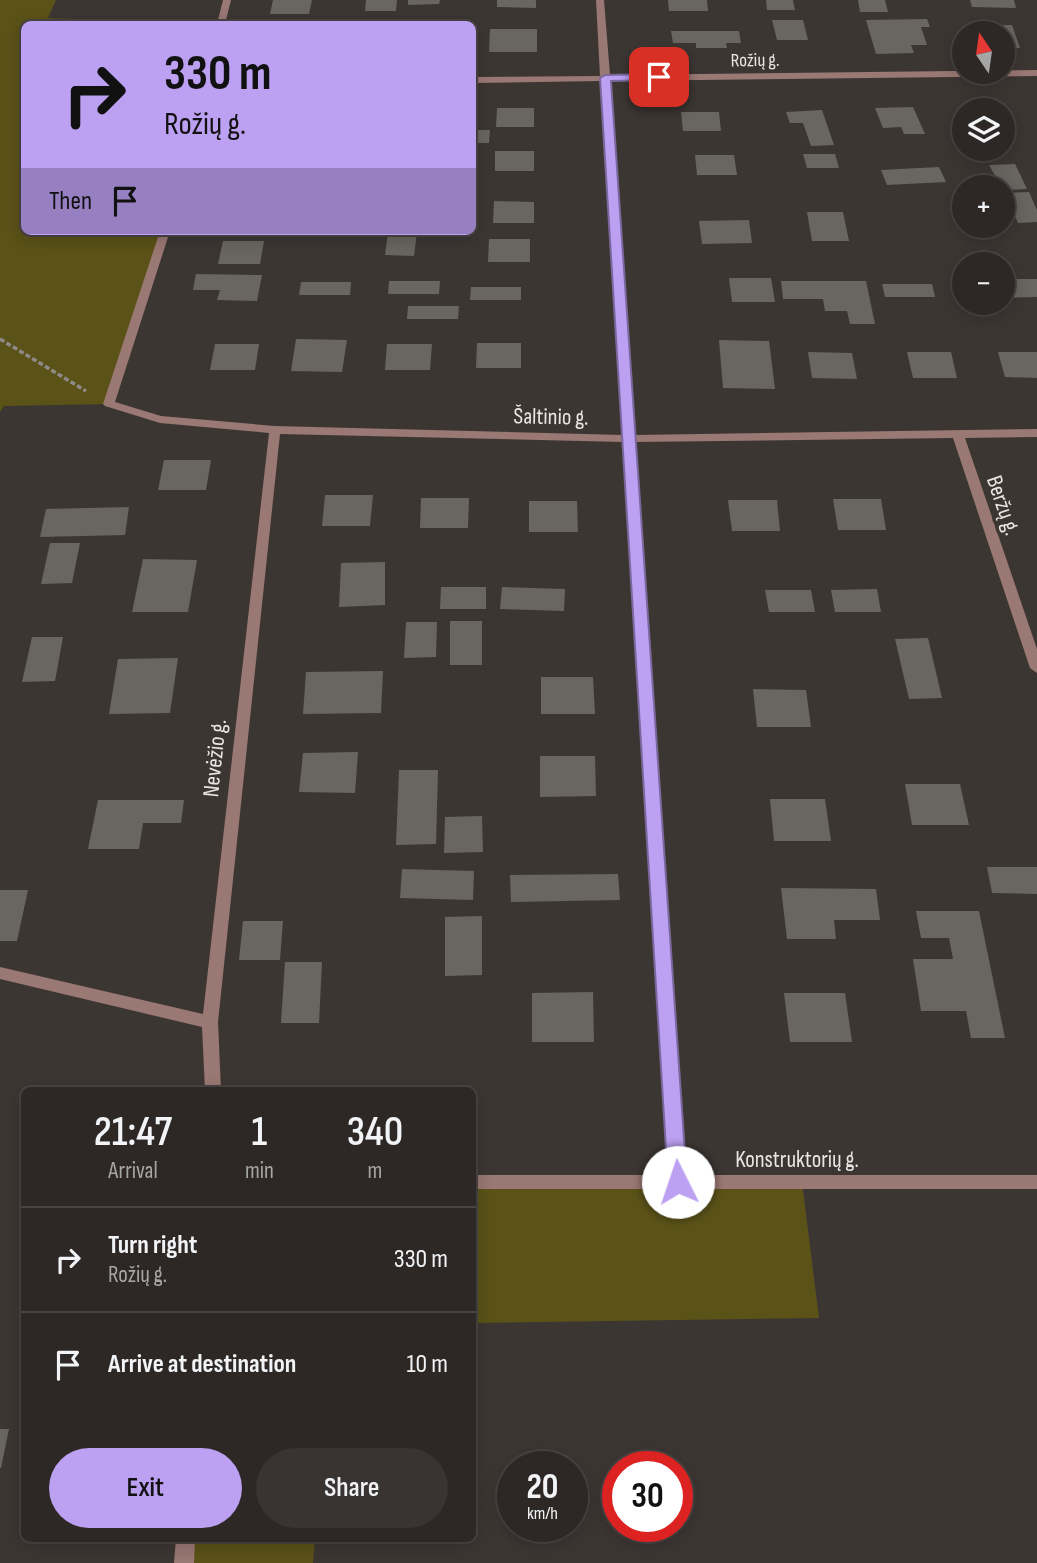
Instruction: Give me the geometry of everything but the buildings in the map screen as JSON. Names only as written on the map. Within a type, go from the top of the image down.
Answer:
[{"type":"street","points":[[222,21],[227,0]]},
{"type":"street","points":[[600,0],[678,1182]]},
{"type":"street","name":"Rožių g.","points":[[476,80],[1037,73]]},
{"type":"street","points":[[109,404],[164,235]]},
{"type":"street","name":"Šaltinio g.","points":[[109,404],[160,419],[275,430],[627,439],[1037,433]]},
{"type":"street","name":"Nevėžio g.","points":[[213,1087],[210,1022],[275,430]]},
{"type":"street","name":"Beržų g.","points":[[958,435],[1037,668]]},
{"type":"street","points":[[0,973],[210,1022]]},
{"type":"street","name":"Konstruktorių g.","points":[[476,1182],[1037,1182]]},
{"type":"street","points":[[184,1563],[186,1542]]},
{"type":"path","points":[[0,339],[109,404]]},
{"type":"shaded area","points":[[0,0],[56,0],[48,18],[122,21],[21,21],[21,235],[164,235],[109,404],[4,406],[0,412]]},
{"type":"shaded area","points":[[476,1182],[802,1182],[819,1318],[476,1323]]},
{"type":"shaded area","points":[[186,1542],[315,1542],[313,1563],[184,1563]]},
{"type":"route","points":[[659,77],[605,78],[678,1182]]}]
